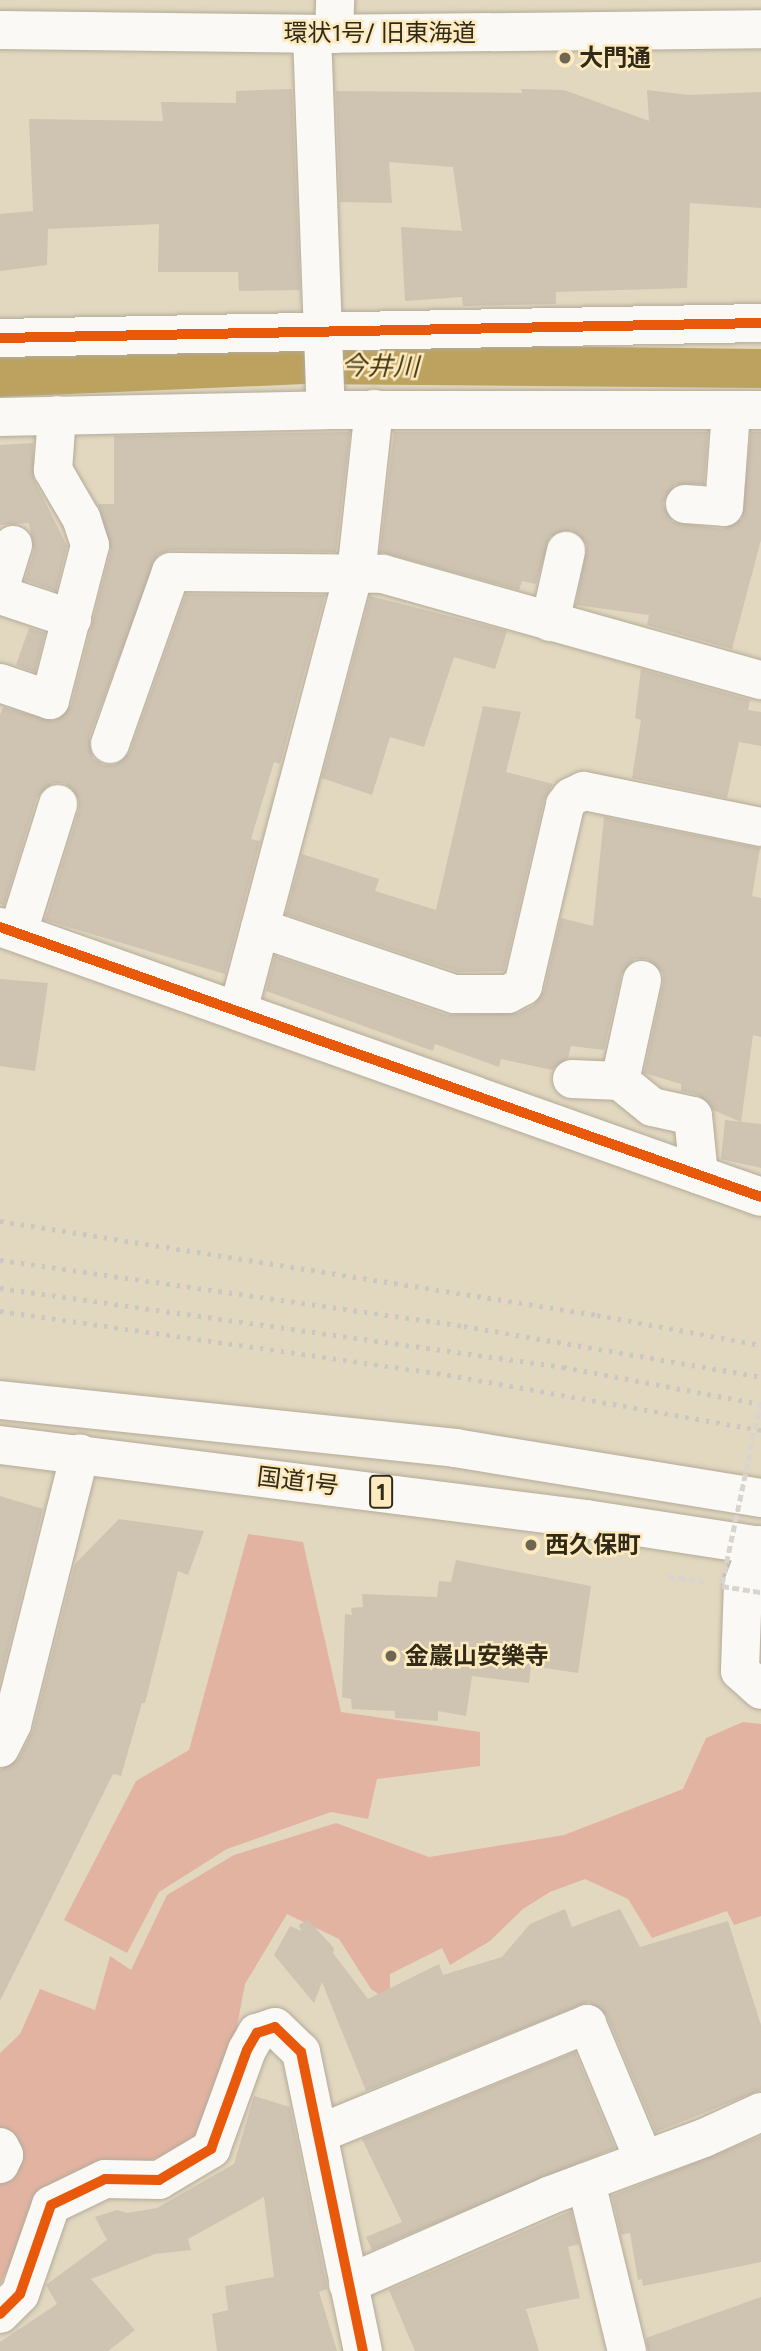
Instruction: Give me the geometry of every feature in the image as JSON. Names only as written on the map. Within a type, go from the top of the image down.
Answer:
[{"type":"main road","name":"環状1号/ 旧東海道","points":[[0,30],[327,23],[761,29]]},
{"type":"main road","points":[[326,410],[323,329],[327,23]]},
{"type":"main road","points":[[0,338],[323,329],[761,323]]},
{"type":"main road","points":[[0,417],[326,410],[746,411],[724,507],[685,504]]},
{"type":"main road","points":[[238,1011],[353,574],[366,503],[374,410]]},
{"type":"main road","points":[[0,683],[50,700],[90,545],[53,470],[57,415]]},
{"type":"main road","points":[[0,587],[13,545]]},
{"type":"main road","points":[[550,622],[566,551]]},
{"type":"main road","points":[[110,744],[171,572],[383,574],[761,680]]},
{"type":"main road","points":[[0,595],[72,619]]},
{"type":"main road","points":[[260,928],[454,994],[509,994],[523,986],[565,805],[584,791],[761,827]]},
{"type":"main road","points":[[58,804],[9,929],[761,1197]]},
{"type":"main road","points":[[620,1081],[642,980]]},
{"type":"main road","points":[[572,1079],[620,1081],[652,1107],[693,1115],[699,1175]]},
{"type":"main road","name":"国道1号","points":[[0,1400],[455,1448],[761,1498]]},
{"type":"main road","name":"国道1号","points":[[0,1445],[80,1453],[760,1546]]},
{"type":"main road","points":[[0,1748],[12,1724],[80,1453]]},
{"type":"main road","points":[[760,1546],[743,1584],[740,1671],[761,1690]]},
{"type":"main road","points":[[318,2134],[587,2024],[644,2160]]},
{"type":"main road","points":[[0,2314],[20,2294],[51,2204],[104,2179],[159,2180],[211,2148],[257,2033],[275,2027],[301,2052],[363,2351]]},
{"type":"main road","points":[[348,2284],[586,2182],[761,2112]]},
{"type":"main road","points":[[0,2147],[4,2155],[0,2164]]},
{"type":"main road","points":[[586,2182],[627,2351]]},
{"type":"path","points":[[722,1586],[761,1402]]},
{"type":"path","points":[[663,1574],[761,1592]]},
{"type":"shaded area","points":[[248,1534],[303,1542],[341,1712],[480,1732],[480,1766],[377,1779],[368,1819],[331,1812],[227,1849],[159,1892],[127,1953],[64,1920],[136,1781],[189,1750]]},
{"type":"shaded area","points":[[743,1722],[761,1724],[761,1916],[734,1925],[727,1911],[652,1938],[628,1899],[585,1879],[550,1892],[523,1909],[490,1941],[450,1965],[442,1948],[390,1974],[390,2002],[371,1989],[339,1939],[287,1914],[245,1984],[234,2042],[206,2131],[190,2146],[145,2162],[28,2229],[0,2284],[0,2053],[20,2034],[40,1989],[95,2010],[110,1956],[131,1970],[167,1895],[234,1855],[336,1823],[429,1857],[564,1835],[683,1789],[706,1738]]},
{"type":"water","name":"今井川","points":[[281,343],[761,349],[761,388],[304,384],[0,397],[0,356]]},
{"type":"building","points":[[292,89],[300,290],[239,291],[238,272],[158,272],[159,224],[48,229],[47,265],[0,271],[0,214],[33,211],[29,119],[163,121],[161,102],[236,103],[236,91]]},
{"type":"building","points":[[521,89],[564,90],[649,121],[647,90],[689,95],[761,92],[761,208],[690,203],[687,288],[556,292],[556,304],[463,306],[462,297],[405,301],[401,227],[462,231],[453,167],[389,162],[392,203],[340,202],[336,91],[522,93]]},
{"type":"building","points":[[350,432],[336,552],[171,550],[158,555],[89,737],[93,758],[103,765],[115,765],[130,752],[186,594],[325,595],[280,764],[274,762],[251,839],[260,841],[225,974],[45,920],[79,810],[79,799],[65,783],[53,783],[37,797],[4,905],[0,904],[0,715],[3,707],[54,721],[71,706],[111,550],[98,504],[114,504],[114,436]]},
{"type":"building","points":[[394,432],[708,432],[704,484],[675,485],[663,503],[673,522],[722,529],[742,519],[751,432],[761,432],[761,540],[732,649],[647,625],[649,615],[576,605],[587,545],[571,530],[550,537],[536,584],[522,581],[519,590],[380,552]]},
{"type":"building","points":[[33,443],[34,480],[67,546],[56,591],[25,580],[34,551],[29,523],[0,525],[0,445]]},
{"type":"building","points":[[370,596],[507,631],[495,669],[454,657],[424,747],[390,737],[372,795],[322,778]]},
{"type":"building","points":[[29,628],[45,633],[35,672],[16,665]]},
{"type":"building","points":[[641,669],[750,700],[748,710],[761,712],[761,746],[739,742],[727,798],[632,778],[641,720],[635,718]]},
{"type":"building","points":[[483,706],[521,712],[506,772],[553,784],[544,800],[504,971],[458,972],[286,914],[302,854],[379,879],[375,891],[436,910]]},
{"type":"building","points":[[604,817],[760,848],[752,896],[761,898],[761,1037],[753,1035],[741,1122],[713,1110],[698,1095],[681,1091],[681,1084],[644,1073],[663,984],[663,973],[647,959],[635,959],[621,975],[604,1050],[571,1046],[568,1058],[552,1070],[501,1059],[499,1067],[435,1044],[433,1051],[266,991],[275,956],[447,1015],[518,1013],[534,1005],[544,991],[561,918],[593,926]]},
{"type":"building","points":[[0,979],[48,983],[35,1071],[0,1066]]},
{"type":"building","points":[[725,1120],[761,1124],[761,1168],[721,1159]]},
{"type":"building","points":[[0,1496],[43,1509],[0,1682]]},
{"type":"building","points":[[119,1519],[204,1531],[188,1575],[178,1571],[145,1703],[142,1703],[121,1776],[113,1774],[0,2001],[0,1770],[19,1758],[33,1730],[75,1564]]},
{"type":"building","points":[[456,1560],[591,1586],[578,1673],[531,1666],[529,1683],[472,1676],[466,1716],[438,1711],[438,1721],[395,1718],[395,1711],[352,1709],[351,1699],[342,1697],[345,1614],[352,1615],[351,1608],[363,1607],[362,1594],[437,1597],[439,1581],[451,1582]]},
{"type":"building","points":[[565,1909],[572,1927],[620,1909],[640,1947],[728,1921],[761,2025],[761,2090],[656,2132],[607,2016],[589,2002],[366,2091],[322,1982],[314,2003],[274,1955],[290,1926],[301,1931],[299,1925],[308,1920],[334,1948],[333,1953],[368,1999],[439,1964],[443,1975],[502,1957],[530,1924]]},
{"type":"building","points":[[575,2052],[615,2148],[372,2250],[366,2237],[402,2222],[362,2139]]},
{"type":"building","points":[[254,2096],[290,2107],[326,2282],[327,2289],[319,2292],[337,2351],[217,2351],[212,2314],[228,2310],[225,2286],[274,2277],[264,2197],[188,2239],[191,2250],[155,2254],[91,2279],[135,2330],[108,2351],[0,2351],[0,2342],[57,2304],[46,2285],[107,2240],[95,2217],[117,2210],[127,2213],[157,2208],[234,2164]]},
{"type":"building","points":[[761,2136],[761,2262],[643,2286],[642,2279],[638,2280],[630,2233],[621,2235],[612,2196]]},
{"type":"building","points":[[571,2211],[579,2244],[568,2247],[580,2298],[526,2309],[539,2351],[415,2351],[389,2290]]},
{"type":"building","points":[[761,2297],[761,2351],[648,2351],[646,2338]]},
{"type":"railway","points":[[0,1221],[597,1315],[761,1345]]},
{"type":"railway","points":[[0,1260],[464,1326],[761,1377]]},
{"type":"railway","points":[[0,1288],[563,1367],[761,1404]]},
{"type":"railway","points":[[0,1311],[437,1373],[761,1430]]},
{"type":"cycle path","points":[[0,338],[761,323]]},
{"type":"cycle path","points":[[0,927],[761,1197]]},
{"type":"cycle path","points":[[0,2314],[20,2294],[51,2205],[105,2179],[159,2180],[211,2149],[247,2050],[257,2033],[275,2027],[301,2052],[363,2351]]},
{"type":"place","name":"大門通","points":[[565,58]]},
{"type":"place","name":"西久保町","points":[[531,1545]]},
{"type":"place","name":"金巖山安樂寺","points":[[391,1656]]}]
